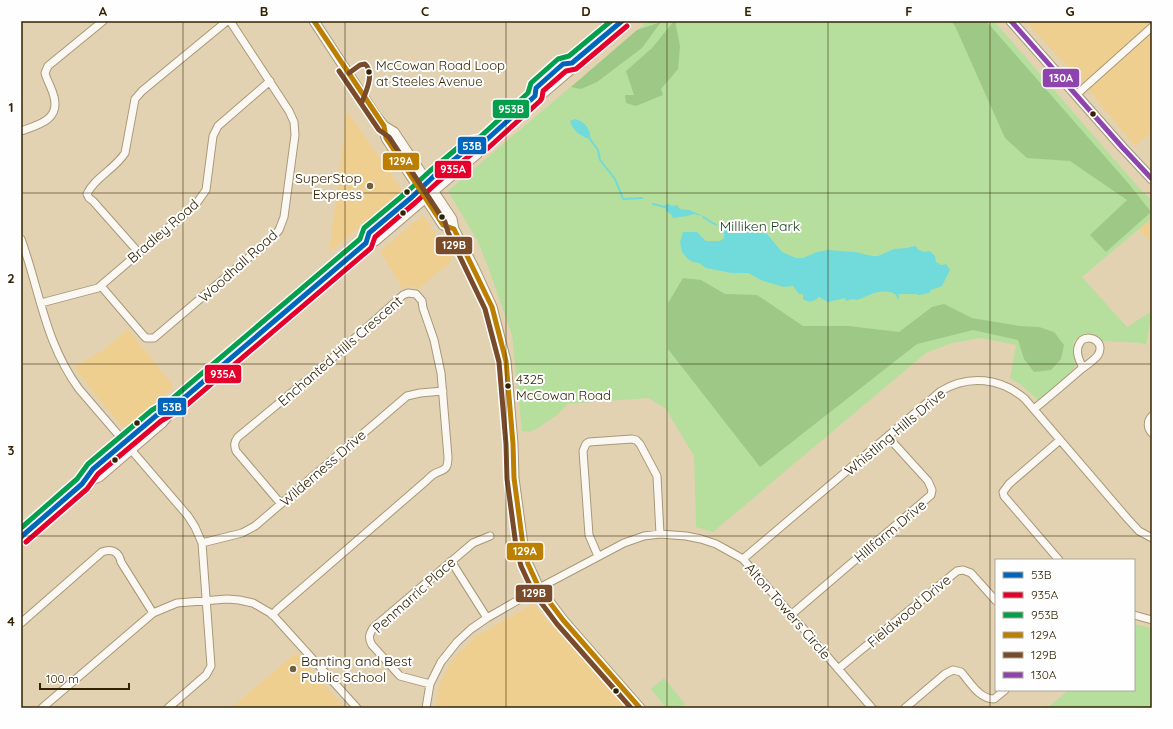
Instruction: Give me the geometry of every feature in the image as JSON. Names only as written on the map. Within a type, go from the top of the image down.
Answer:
[{"type":"main road","points":[[314,21],[384,126],[386,138],[422,194],[443,225],[454,229]]},
{"type":"main road","points":[[422,194],[433,191],[477,154],[483,143],[535,96],[541,95],[569,70],[572,63],[622,21]]},
{"type":"main road","points":[[1011,21],[1152,179]]},
{"type":"main road","points":[[384,126],[394,132],[452,219],[454,229],[492,307],[506,361],[513,444],[514,478],[523,545],[528,564],[539,588],[563,620],[640,708]]},
{"type":"main road","points":[[82,484],[99,477],[131,450],[163,422],[178,404],[366,243],[375,241],[422,194],[427,183],[471,146],[483,143]]},
{"type":"main road","points":[[21,537],[82,484],[93,469],[124,442],[157,415],[178,404]]},
{"type":"street","points":[[21,131],[46,121],[54,110],[56,104],[45,73],[48,66],[103,21]]},
{"type":"street","points":[[139,253],[87,194],[92,185],[121,160],[125,154],[135,99],[142,91],[226,21]]},
{"type":"street","name":"Woodhall Road","points":[[101,286],[146,338],[154,338],[276,234],[284,217],[295,131],[291,114],[230,21]]},
{"type":"street","points":[[1076,95],[1152,27]]},
{"type":"street","name":"Bradley Road","points":[[41,303],[95,289],[101,286],[196,204],[206,190],[208,183],[213,136],[218,126],[270,81]]},
{"type":"street","points":[[21,239],[30,262],[50,336],[67,371],[79,389],[188,516],[202,543],[212,666],[206,675],[168,708]]},
{"type":"street","name":"Enchanted Hills Crescent","points":[[272,615],[426,481],[443,470],[448,462],[438,356],[422,301],[416,294],[408,293],[403,295],[319,370],[235,441],[234,446],[236,451],[281,504]]},
{"type":"street","points":[[1034,410],[1083,368]]},
{"type":"street","name":"Whistling Hills Drive","points":[[743,559],[941,391],[965,381],[986,380],[1003,384],[1018,393],[1130,522],[1139,531],[1152,538]]},
{"type":"street","name":"Wilderness Drive","points":[[202,543],[249,530],[255,526],[407,396],[442,391]]},
{"type":"street","points":[[1152,416],[1148,421],[1148,425],[1152,433]]},
{"type":"street","name":"Hillfarm Drive","points":[[792,614],[931,495],[932,490],[928,481],[888,437]]},
{"type":"street","points":[[598,556],[588,531],[583,451],[584,447],[589,442],[632,439],[639,442],[657,476],[660,534]]},
{"type":"street","points":[[1058,559],[1004,496],[1003,492],[1009,484],[1060,440]]},
{"type":"street","name":"Alton Towers Circle","points":[[426,708],[430,684],[441,662],[471,629],[539,588],[598,556],[637,538],[660,534],[676,534],[702,539],[723,547],[743,559],[872,708]]},
{"type":"street","name":"Penmarric Place","points":[[430,684],[400,676],[372,645],[369,636],[373,628],[451,561],[473,543],[490,536]]},
{"type":"street","points":[[21,623],[102,552],[107,550],[114,551],[118,554],[121,562],[153,613]]},
{"type":"street","points":[[451,561],[487,618]]},
{"type":"street","name":"Fieldwood Drive","points":[[838,669],[957,571],[964,570],[972,573],[995,600]]},
{"type":"street","points":[[42,708],[153,613],[177,603],[227,599],[245,601],[258,606],[272,615],[357,708]]},
{"type":"street","points":[[1135,615],[1152,620]]},
{"type":"street","points":[[906,708],[945,674],[953,670],[962,672],[978,692],[986,698],[994,699],[1004,691]]},
{"type":"shaded area","points":[[1025,21],[1152,21],[1152,132],[1135,146],[1082,82]]},
{"type":"shaded area","points":[[347,111],[402,190],[329,253]]},
{"type":"shaded area","points":[[423,215],[453,260],[418,289],[411,286],[403,289],[380,251]]},
{"type":"shaded area","points":[[1152,218],[1152,244],[1139,229]]},
{"type":"shaded area","points":[[128,329],[174,387],[124,429],[74,367],[103,350]]},
{"type":"shaded area","points":[[533,604],[627,708],[436,708],[439,685],[453,659],[475,637]]},
{"type":"shaded area","name":"Banting and Best Public School","points":[[296,653],[345,708],[231,708]]},
{"type":"green space","name":"Milliken Park","points":[[648,21],[994,21],[1140,189],[1152,200],[1152,218],[1082,277],[1127,327],[1152,311],[1146,345],[1141,343],[1103,341],[1094,334],[1080,336],[1073,342],[1075,367],[1067,376],[1038,400],[1021,385],[1010,378],[1016,345],[981,338],[952,343],[926,353],[713,532],[696,527],[694,456],[665,408],[648,398],[568,404],[557,415],[538,428],[530,432],[522,431],[512,335],[477,240],[448,191]]},
{"type":"green space","points":[[674,21],[680,46],[678,69],[661,89],[663,95],[636,106],[626,103],[625,95],[634,95],[626,71],[652,48]]},
{"type":"green space","points":[[951,21],[986,21],[1129,184],[1151,212],[1106,252],[1090,235],[1127,200],[1070,161],[1027,158],[1005,138],[955,26]]},
{"type":"green space","points":[[661,22],[642,48],[597,82],[581,89],[571,87],[637,30]]},
{"type":"green space","points":[[683,278],[701,280],[725,294],[757,295],[803,326],[849,326],[899,332],[932,307],[944,304],[972,318],[1019,326],[1039,327],[1054,332],[1064,345],[1061,359],[1051,370],[1034,372],[1024,359],[1018,340],[973,330],[917,344],[760,467],[668,349],[668,303]]},
{"type":"green space","points":[[1135,624],[1152,628],[1152,708],[1047,708],[1068,691],[1135,691]]},
{"type":"green space","points":[[664,678],[685,704],[680,708],[666,708],[651,689]]},
{"type":"water","points":[[575,119],[587,126],[590,132],[590,139],[583,137],[575,130],[570,121]]},
{"type":"water","points":[[669,204],[671,206],[677,205],[680,209],[689,210],[703,216],[693,214],[673,218],[671,214],[666,211],[665,205]]},
{"type":"water","points":[[730,229],[767,234],[782,252],[796,258],[803,258],[817,252],[828,250],[855,252],[878,256],[894,249],[915,246],[924,252],[930,251],[935,256],[936,262],[941,265],[946,264],[950,270],[942,286],[931,290],[929,293],[920,295],[900,294],[898,295],[898,300],[896,295],[891,292],[880,292],[873,293],[857,300],[852,299],[846,301],[845,298],[828,302],[819,297],[813,301],[807,301],[803,299],[803,294],[799,294],[793,286],[784,287],[763,281],[748,273],[731,273],[706,268],[699,263],[688,259],[682,252],[680,242],[683,232],[697,232],[706,241],[720,241],[724,238],[724,230]]},
{"type":"waterway","points":[[590,139],[598,150],[600,160],[615,179],[623,199],[642,198]]},
{"type":"waterway","points":[[653,204],[665,207]]},
{"type":"waterway","points":[[703,217],[716,225]]},
{"type":"waterway","points":[[726,225],[727,230]]},
{"type":"transit line","name":"129A","points":[[314,21],[384,126],[386,138],[443,225],[454,229],[492,307],[506,361],[513,444],[514,478],[523,545],[528,564],[539,588],[563,620],[640,708]]},
{"type":"transit line","name":"953B","points":[[21,528],[77,479],[88,464],[152,410],[173,398],[360,239],[364,228],[430,171],[467,140],[480,137],[528,93],[531,83],[558,59],[569,56],[611,21]]},
{"type":"transit line","name":"53B","points":[[21,537],[82,484],[93,469],[157,415],[177,404],[366,243],[369,233],[412,197],[434,176],[471,146],[483,143],[535,96],[536,88],[563,64],[572,63],[622,21]]},
{"type":"transit line","name":"130A","points":[[1011,21],[1152,179]]},
{"type":"transit line","name":"935A","points":[[26,542],[87,489],[98,474],[161,421],[182,409],[371,248],[375,237],[439,181],[474,152],[487,149],[540,101],[543,91],[566,71],[576,69],[627,26]]},
{"type":"transit line","name":"129B","points":[[349,73],[360,65],[365,64],[368,68],[370,77],[369,83],[362,102]]},
{"type":"transit line","name":"129B","points":[[339,71],[379,130],[389,137],[445,222],[448,232],[485,309],[499,362],[506,444],[507,479],[516,546],[521,566],[533,592],[557,624],[631,708]]},
{"type":"place","name":"McCowan Road Loop at Steeles Avenue","points":[[369,72]]},
{"type":"place","name":"SuperStop Express","points":[[370,186]]},
{"type":"place","name":"4325 McCowan Road","points":[[508,386]]},
{"type":"place","name":"Banting and Best Public School","points":[[293,669]]}]
